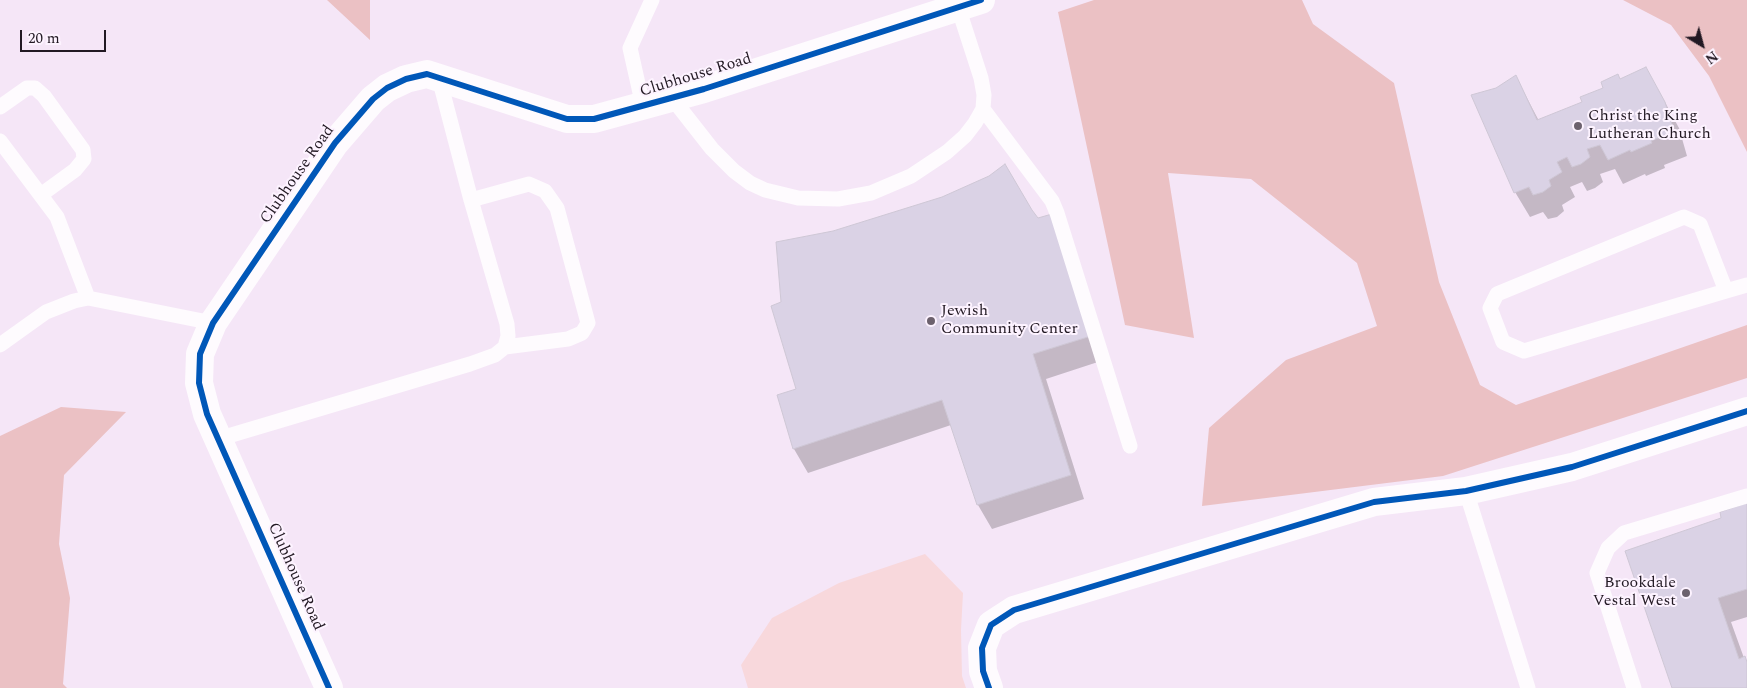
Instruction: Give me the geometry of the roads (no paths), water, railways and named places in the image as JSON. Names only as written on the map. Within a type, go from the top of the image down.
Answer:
[{"type":"street","name":"Clubhouse Road","points":[[329,688],[207,414],[199,383],[200,354],[213,323],[336,143],[373,99],[387,88],[406,79],[427,74],[567,119],[594,119],[672,98],[969,4]]},
{"type":"street","points":[[989,688],[983,671],[982,648],[991,625],[1014,610],[1374,502],[1466,491],[1572,468],[1747,411]]},
{"type":"lane","points":[[643,106],[630,48],[652,0]]},
{"type":"lane","points":[[672,98],[712,149],[734,171],[750,183],[765,190],[798,198],[838,199],[872,193],[911,176],[947,152],[965,136],[983,109],[984,95],[969,4]]},
{"type":"lane","points":[[439,78],[471,200],[507,324],[508,336],[505,347]]},
{"type":"lane","points":[[0,107],[26,88],[35,88],[44,96],[83,150],[84,159],[75,170],[42,194]]},
{"type":"lane","points":[[983,109],[1052,200],[1130,446]]},
{"type":"lane","points":[[0,141],[42,194],[57,217],[88,298]]},
{"type":"lane","points":[[218,439],[470,364],[495,355],[505,347],[568,339],[582,333],[588,323],[557,208],[545,191],[529,184],[471,200]]},
{"type":"lane","points":[[1726,291],[1700,224],[1684,217],[1497,294],[1490,308],[1503,342],[1524,351],[1747,285]]},
{"type":"lane","points":[[0,345],[46,312],[74,300],[88,298],[213,323]]},
{"type":"lane","points":[[1466,491],[1528,688]]},
{"type":"lane","points":[[1634,688],[1597,573],[1608,548],[1624,533],[1747,496]]},
{"type":"place","name":"Christ the King Lutheran Church","points":[[1578,126]]},
{"type":"place","name":"Jewish Community Center","points":[[931,321]]},
{"type":"place","name":"Brookdale Vestal West","points":[[1686,593]]}]
